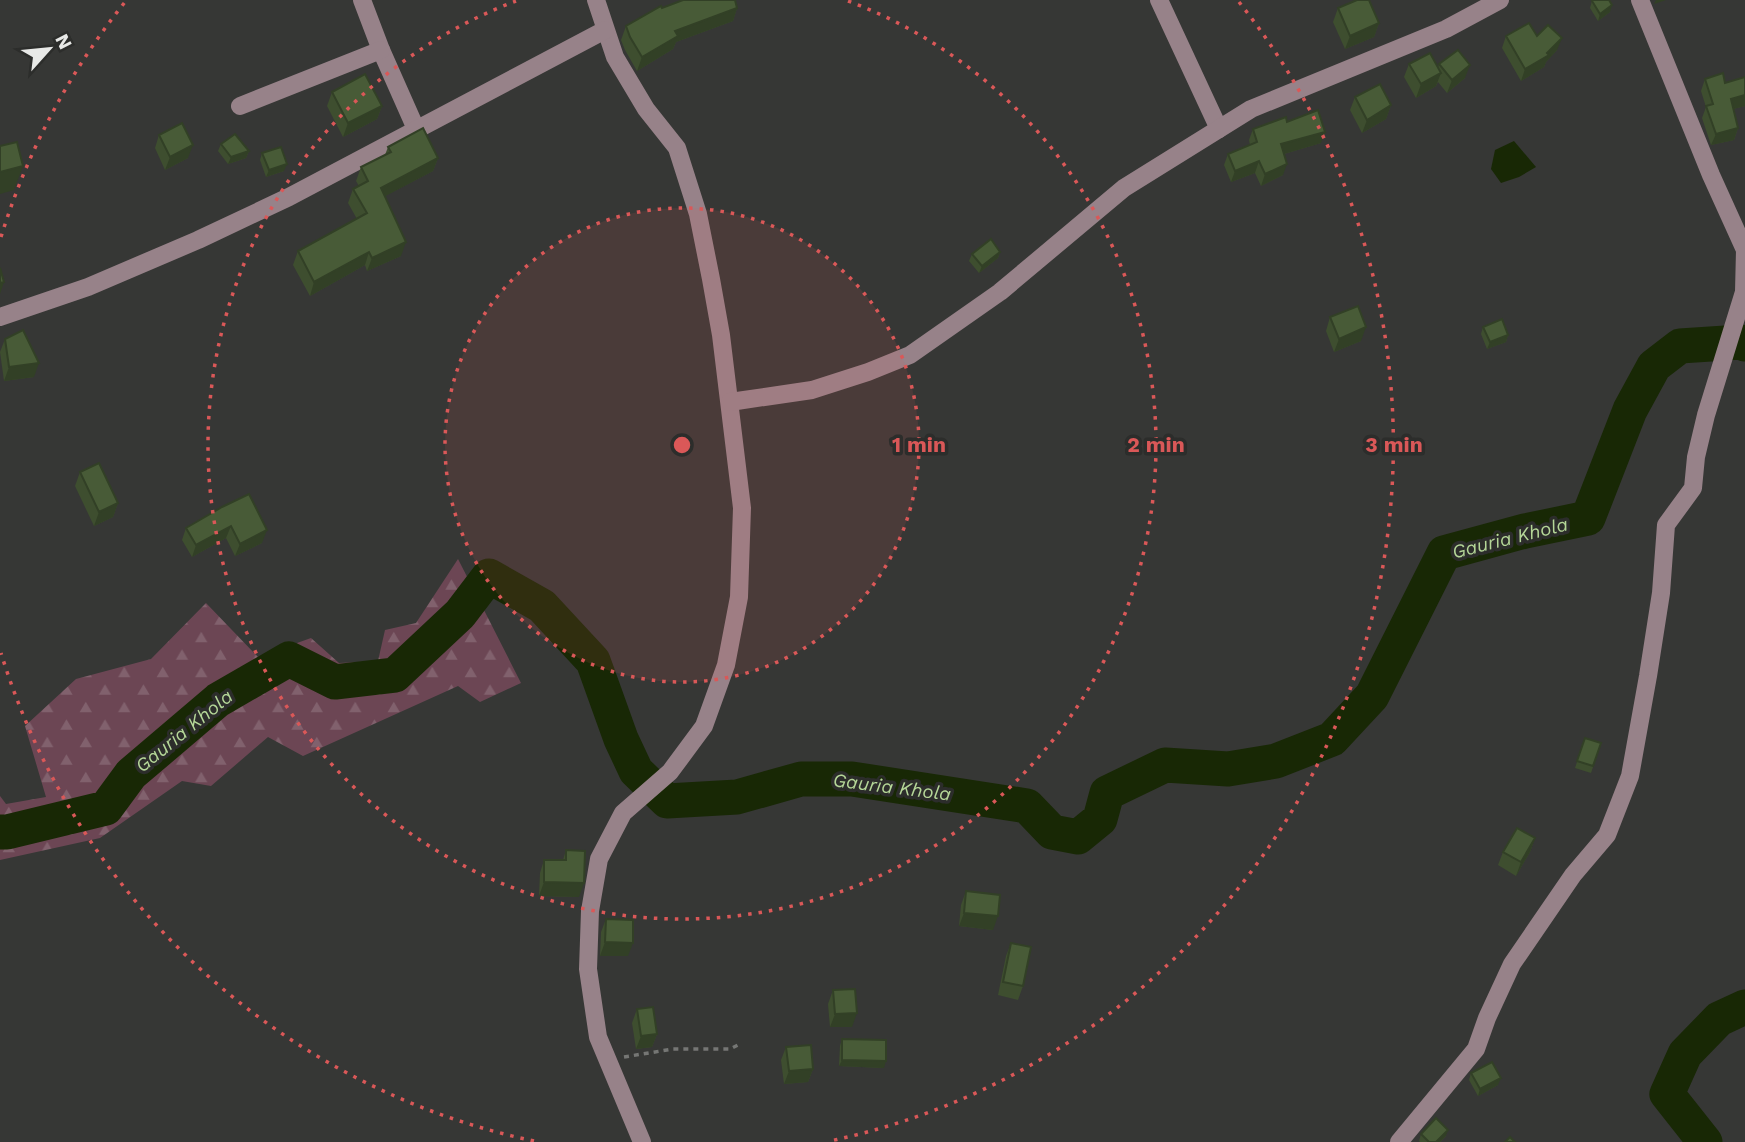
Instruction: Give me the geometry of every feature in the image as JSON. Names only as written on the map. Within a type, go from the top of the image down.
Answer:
[{"type":"street","points":[[362,0],[416,129]]},
{"type":"street","points":[[596,0],[615,57],[646,109],[677,148],[698,214],[712,279],[742,508],[739,597],[726,665],[704,726],[670,772],[624,813],[599,859],[590,911],[588,969],[598,1037],[642,1142]]},
{"type":"street","points":[[1159,0],[1219,129]]},
{"type":"street","points":[[730,402],[812,390],[910,355],[1000,292],[1124,188],[1251,109],[1446,29],[1500,0]]},
{"type":"street","points":[[1399,1142],[1475,1049],[1512,964],[1573,875],[1607,835],[1630,776],[1659,607],[1666,525],[1693,488],[1696,457],[1706,415],[1744,292],[1745,250],[1640,0]]},
{"type":"street","points":[[0,317],[88,287],[289,197],[605,30]]},
{"type":"street","points":[[240,106],[382,50]]},
{"type":"path","points":[[608,1060],[673,1049],[730,1049],[740,1044]]},
{"type":"green space","points":[[458,559],[521,683],[480,702],[458,686],[303,756],[268,737],[211,786],[182,781],[100,838],[0,860],[0,796],[6,804],[46,797],[25,726],[76,679],[151,659],[206,603],[258,657],[311,638],[339,663],[378,661],[385,630],[416,623]]},
{"type":"shaded area","points":[[1514,141],[1536,167],[1501,183],[1491,169],[1495,150]]},
{"type":"building","points":[[683,0],[735,0],[737,8],[675,31],[678,36],[642,57],[626,26],[661,6],[662,8]]},
{"type":"building","points":[[1357,0],[1369,0],[1379,23],[1350,36],[1338,8]]},
{"type":"building","points":[[1593,0],[1609,0],[1612,5],[1600,14]]},
{"type":"building","points":[[1529,23],[1537,36],[1548,25],[1562,38],[1547,53],[1549,55],[1525,69],[1506,36]]},
{"type":"building","points":[[1458,50],[1470,65],[1452,80],[1439,64]]},
{"type":"building","points":[[1430,53],[1441,73],[1421,84],[1409,64]]},
{"type":"building","points":[[1723,73],[1725,83],[1745,77],[1745,95],[1731,99],[1738,128],[1716,134],[1706,106],[1713,104],[1705,79]]},
{"type":"building","points":[[365,74],[382,106],[348,123],[332,92]]},
{"type":"building","points":[[1380,84],[1391,105],[1367,120],[1355,97]]},
{"type":"building","points":[[1318,110],[1325,132],[1281,144],[1287,164],[1265,174],[1259,161],[1235,171],[1228,154],[1257,142],[1253,129],[1286,117],[1287,122]]},
{"type":"building","points":[[182,123],[193,145],[170,157],[159,135]]},
{"type":"building","points":[[423,128],[438,158],[381,188],[406,242],[372,258],[369,252],[314,282],[298,251],[367,213],[353,189],[368,181],[361,167],[391,152],[388,147]]},
{"type":"building","points":[[235,134],[249,151],[231,157],[221,144]]},
{"type":"building","points":[[17,142],[23,166],[0,172],[0,146]]},
{"type":"building","points":[[281,147],[287,164],[269,170],[262,153]]},
{"type":"building","points":[[991,239],[1000,252],[982,266],[972,254]]},
{"type":"building","points":[[1358,306],[1366,327],[1339,339],[1330,317]]},
{"type":"building","points":[[1502,319],[1508,335],[1490,342],[1483,327]]},
{"type":"building","points":[[23,330],[39,363],[9,367],[5,339]]},
{"type":"building","points":[[99,463],[118,503],[99,512],[80,472]]},
{"type":"building","points":[[249,494],[267,530],[240,544],[231,526],[196,545],[186,528]]},
{"type":"building","points":[[1585,738],[1601,743],[1593,766],[1577,761]]},
{"type":"building","points":[[1517,828],[1535,838],[1521,862],[1503,852]]},
{"type":"building","points":[[566,850],[585,851],[584,883],[544,882],[544,860],[566,860]]},
{"type":"building","points":[[966,891],[1000,895],[998,916],[964,913]]},
{"type":"building","points":[[606,919],[633,920],[633,943],[605,942]]},
{"type":"building","points":[[1011,943],[1031,947],[1023,986],[1003,982]]},
{"type":"building","points":[[855,989],[857,1013],[835,1014],[833,990]]},
{"type":"building","points":[[653,1007],[657,1034],[641,1036],[637,1009]]},
{"type":"building","points":[[842,1039],[886,1040],[886,1061],[842,1060]]},
{"type":"building","points":[[811,1045],[813,1069],[789,1071],[786,1047]]},
{"type":"building","points":[[1492,1062],[1501,1078],[1480,1089],[1471,1073]]},
{"type":"building","points":[[1436,1118],[1448,1130],[1436,1142],[1429,1142],[1421,1134]]},
{"type":"waterway","name":"Gauria Khola","points":[[0,832],[106,808],[131,774],[218,700],[289,659],[335,682],[395,675],[460,614],[489,576],[542,606],[593,661],[621,739],[636,771],[667,801],[737,797],[801,779],[852,779],[1027,806],[1052,832],[1078,837],[1100,819],[1107,793],[1165,765],[1228,769],[1276,761],[1332,739],[1372,696],[1444,553],[1525,531],[1588,518],[1630,410],[1654,366],[1680,346],[1741,342],[1745,344]]},
{"type":"waterway","name":"Gauria Khola","points":[[1705,1142],[1667,1094],[1685,1054],[1719,1019],[1745,1007]]}]
